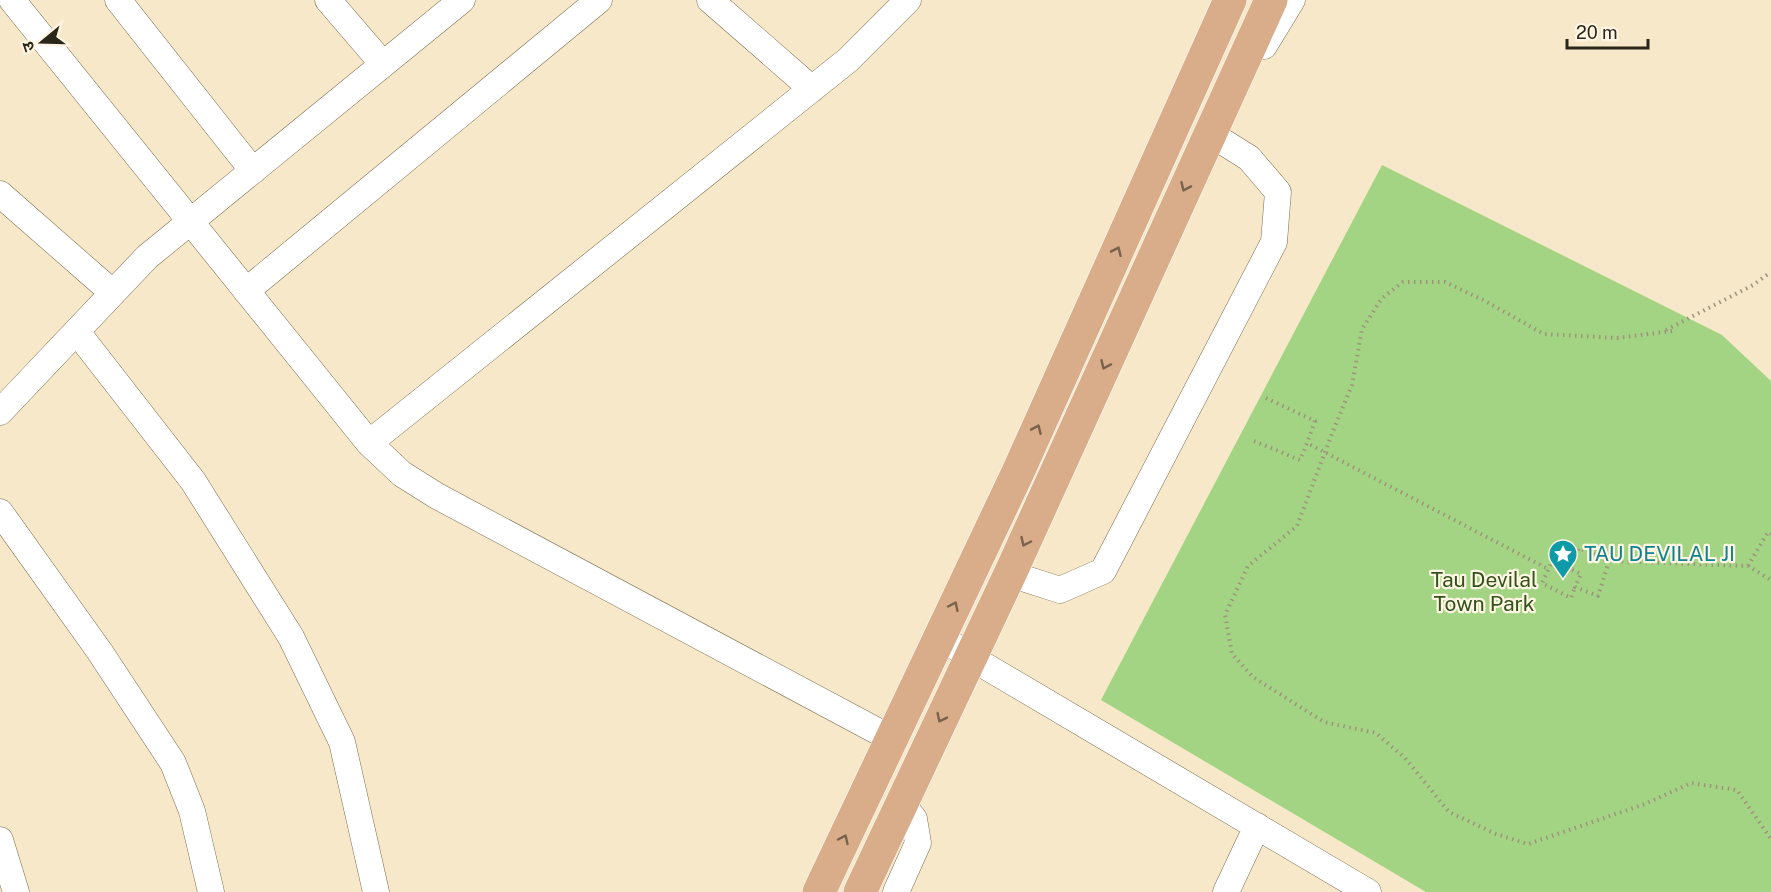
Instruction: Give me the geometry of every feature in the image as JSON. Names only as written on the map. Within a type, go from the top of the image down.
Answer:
[{"type":"main road","points":[[819,892],[1023,461],[1230,0]]},
{"type":"main road","points":[[860,892],[1010,574],[1271,0]]},
{"type":"street","points":[[12,0],[369,443],[402,474],[436,496],[892,739]]},
{"type":"street","points":[[118,0],[253,171]]},
{"type":"street","points":[[327,0],[383,64]]},
{"type":"street","points":[[0,412],[147,257],[462,0]]},
{"type":"street","points":[[246,291],[599,0]]},
{"type":"street","points":[[710,0],[812,89]]},
{"type":"street","points":[[369,443],[848,60],[908,0]]},
{"type":"street","points":[[1010,574],[1060,590],[1103,571],[1274,242],[1278,192],[1249,158],[1209,134],[1292,0]]},
{"type":"street","points":[[0,194],[113,293]]},
{"type":"street","points":[[77,332],[193,481],[291,637],[342,742],[376,892]]},
{"type":"street","points":[[0,512],[100,652],[173,763],[192,811],[210,892]]},
{"type":"street","points":[[940,636],[970,657],[1368,892]]},
{"type":"street","points":[[896,892],[918,843],[914,819],[901,802]]},
{"type":"street","points":[[1226,892],[1257,826]]},
{"type":"street","points":[[0,840],[16,892]]},
{"type":"path","points":[[1662,332],[1753,285],[1771,272]]},
{"type":"path","points":[[1672,331],[1617,338],[1544,334],[1484,300],[1445,282],[1403,282],[1382,298],[1362,329],[1353,385],[1297,526],[1248,566],[1225,615],[1232,654],[1253,677],[1324,722],[1376,733],[1405,758],[1449,812],[1496,834],[1528,844],[1645,804],[1691,783],[1737,790],[1771,839]]},
{"type":"path","points":[[1254,441],[1300,460],[1315,422],[1266,398]]},
{"type":"path","points":[[1307,443],[1548,569]]},
{"type":"path","points":[[1748,566],[1768,532],[1771,534]]},
{"type":"path","points":[[1575,557],[1558,549],[1542,583],[1571,598],[1581,574],[1570,569],[1579,548],[1609,561],[1748,566],[1771,580]]},
{"type":"path","points":[[1575,587],[1598,596],[1609,561]]},
{"type":"green space","name":"Tau Devilal Town Park","points":[[1382,165],[1722,335],[1771,381],[1771,892],[1426,892],[1101,700]]},
{"type":"place","name":"TAU DEVILAL JI","points":[[1563,580]]}]
